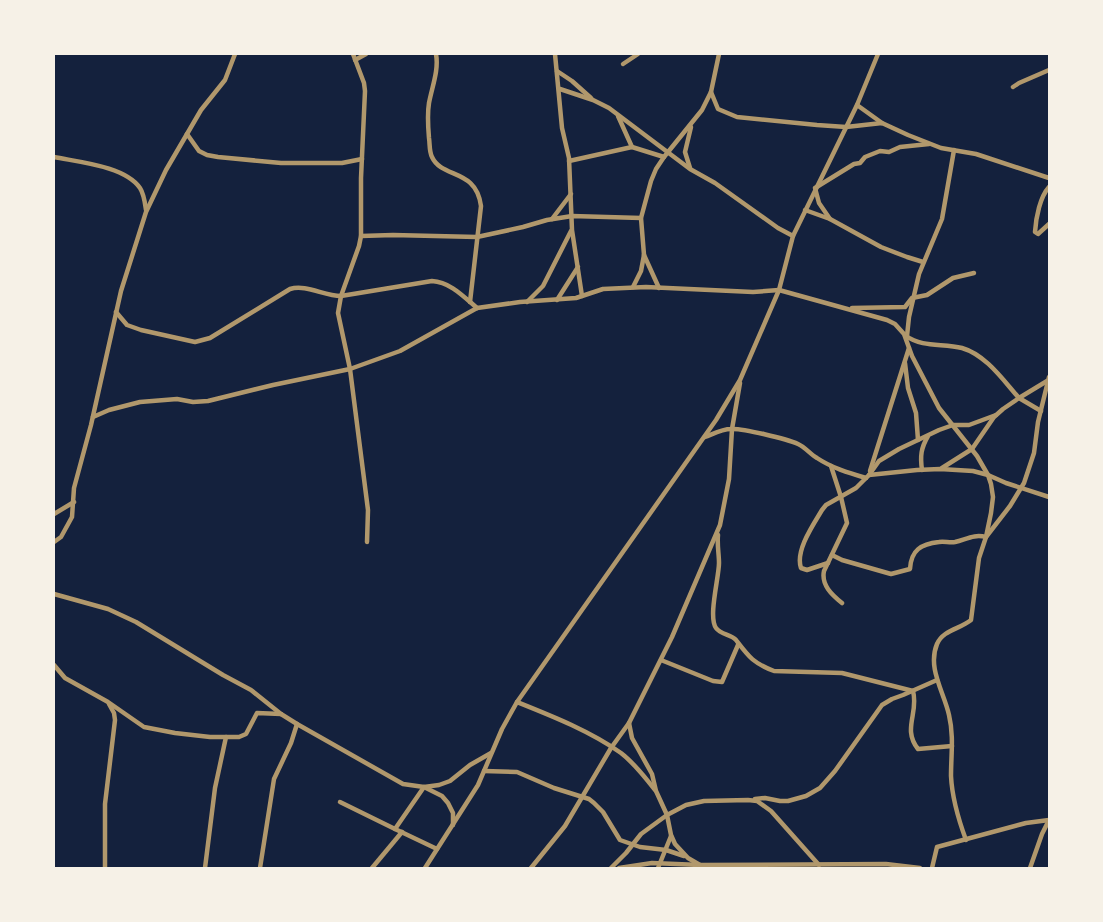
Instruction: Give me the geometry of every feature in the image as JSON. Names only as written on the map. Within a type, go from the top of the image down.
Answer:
[{"type":"street","points":[[54,542],[61,537],[72,517],[74,488],[93,418],[121,291],[146,212],[166,170],[201,110],[225,80],[235,54]]},
{"type":"street","points":[[353,54],[365,90],[361,236],[341,296],[338,313],[350,369],[368,510],[366,542]]},
{"type":"street","points":[[355,60],[366,54]]},
{"type":"street","points":[[436,54],[437,65],[428,112],[431,154],[437,164],[473,185],[479,195],[481,206],[470,302]]},
{"type":"street","points":[[555,54],[560,89],[562,128],[569,161],[572,230],[582,296]]},
{"type":"street","points":[[622,64],[638,54]]},
{"type":"street","points":[[633,287],[641,271],[644,255],[641,218],[650,181],[666,155],[702,110],[712,92],[719,54]]},
{"type":"street","points":[[425,868],[478,785],[502,729],[517,702],[704,438],[740,380],[779,290],[793,236],[857,105],[878,54]]},
{"type":"street","points":[[1013,87],[1049,70]]},
{"type":"street","points":[[558,71],[593,100],[618,115],[666,155],[715,184],[770,223],[793,236]]},
{"type":"street","points":[[560,89],[593,100]]},
{"type":"street","points":[[712,92],[718,109],[736,117],[846,127],[882,123]]},
{"type":"street","points":[[857,105],[882,123],[930,144],[976,154],[1049,178]]},
{"type":"street","points":[[618,115],[632,147]]},
{"type":"street","points":[[690,169],[684,152],[692,123]]},
{"type":"street","points":[[187,134],[199,151],[218,157],[281,163],[342,163],[362,159]]},
{"type":"street","points":[[816,188],[854,164],[860,163],[865,157],[880,151],[889,152],[900,147],[930,144]]},
{"type":"street","points":[[569,161],[632,147],[666,155]]},
{"type":"street","points":[[954,150],[942,219],[924,262],[912,298],[906,335],[909,348],[940,408],[972,449],[988,475],[993,497],[986,537],[979,558],[970,620],[944,635],[937,644],[934,659],[937,680],[948,712],[952,746],[951,778],[966,840]]},
{"type":"street","points":[[54,157],[110,169],[131,179],[140,188],[146,212]]},
{"type":"street","points":[[1049,186],[1038,213],[1035,232],[1038,234],[1049,224]]},
{"type":"street","points":[[816,188],[820,203],[830,219]]},
{"type":"street","points":[[552,219],[571,194]]},
{"type":"street","points":[[805,210],[830,219],[881,247],[924,262]]},
{"type":"street","points":[[361,236],[477,237],[572,216],[641,218]]},
{"type":"street","points":[[527,302],[543,286],[572,230]]},
{"type":"street","points":[[644,255],[659,288]]},
{"type":"street","points":[[557,300],[578,267]]},
{"type":"street","points":[[849,308],[905,307],[912,298],[927,295],[953,278],[974,273]]},
{"type":"street","points":[[116,312],[130,327],[195,342],[210,338],[290,289],[302,288],[330,296],[341,296],[440,281],[477,308]]},
{"type":"street","points":[[93,418],[109,410],[140,402],[177,399],[208,402],[273,385],[350,369],[400,351],[422,340],[450,321],[477,308],[557,300],[582,296],[603,289],[633,287],[740,292],[779,290],[849,308],[895,324],[914,341],[924,344],[947,345],[970,351],[980,356],[1019,398],[1041,411]]},
{"type":"street","points":[[868,476],[909,348]]},
{"type":"street","points":[[905,360],[908,388],[916,414],[918,440]]},
{"type":"street","points":[[828,563],[807,570],[801,568],[799,556],[826,505],[856,488],[879,461],[898,449],[953,425],[969,424],[996,415],[1048,379]]},
{"type":"street","points":[[986,537],[1022,488],[1034,453],[1048,379]]},
{"type":"street","points":[[531,868],[565,826],[611,748],[629,723],[660,660],[718,530],[729,478],[732,428],[740,380]]},
{"type":"street","points":[[940,469],[972,449],[996,415]]},
{"type":"street","points":[[704,438],[732,428],[800,445],[816,458],[846,472],[868,476],[940,469],[973,471],[1049,497]]},
{"type":"street","points":[[922,470],[920,456],[923,444],[928,436]]},
{"type":"street","points":[[831,466],[847,523],[824,571],[824,580],[829,592],[842,603]]},
{"type":"street","points":[[54,514],[74,502]]},
{"type":"street","points":[[718,530],[719,562],[717,586],[713,602],[715,628],[734,638],[750,658],[774,671],[842,673],[913,691]]},
{"type":"street","points":[[832,555],[842,560],[891,574],[910,569],[914,553],[922,546],[939,542],[954,542],[978,535],[986,537]]},
{"type":"street","points":[[54,594],[108,609],[136,622],[223,675],[252,690],[281,714],[297,724],[403,784],[424,787],[439,785],[450,781],[470,765],[491,753]]},
{"type":"street","points":[[660,660],[713,681],[722,682],[738,644]]},
{"type":"street","points":[[54,665],[65,678],[108,702],[144,727],[175,733],[239,737],[246,734],[257,713],[281,714]]},
{"type":"street","points":[[611,868],[641,834],[667,814],[686,805],[704,801],[765,798],[788,801],[806,796],[820,788],[835,771],[882,705],[937,680]]},
{"type":"street","points":[[913,691],[916,699],[915,710],[911,720],[911,740],[918,749],[952,746]]},
{"type":"street","points":[[104,868],[105,804],[115,720],[114,713],[108,702]]},
{"type":"street","points":[[517,702],[580,730],[611,748],[634,765],[656,791]]},
{"type":"street","points":[[629,723],[632,738],[650,770],[656,791],[667,814],[671,835],[678,849],[700,867]]},
{"type":"street","points":[[260,868],[274,779],[297,724]]},
{"type":"street","points":[[205,868],[215,788],[226,737]]},
{"type":"street","points":[[484,771],[517,772],[554,788],[583,797],[594,803],[603,812],[620,840],[631,844],[666,850],[688,858]]},
{"type":"street","points":[[424,787],[442,796],[448,803],[452,813],[453,826]]},
{"type":"street","points":[[394,829],[424,787]]},
{"type":"street","points":[[748,800],[757,801],[771,811],[819,865]]},
{"type":"street","points":[[340,802],[437,849]]},
{"type":"street","points":[[932,868],[937,848],[1026,823],[1049,820]]},
{"type":"street","points":[[1030,868],[1049,820]]},
{"type":"street","points":[[372,868],[402,832]]},
{"type":"street","points":[[659,866],[671,835]]},
{"type":"street","points":[[430,868],[432,856]]},
{"type":"street","points":[[621,868],[652,863],[659,866],[700,867],[886,864],[920,868]]}]
